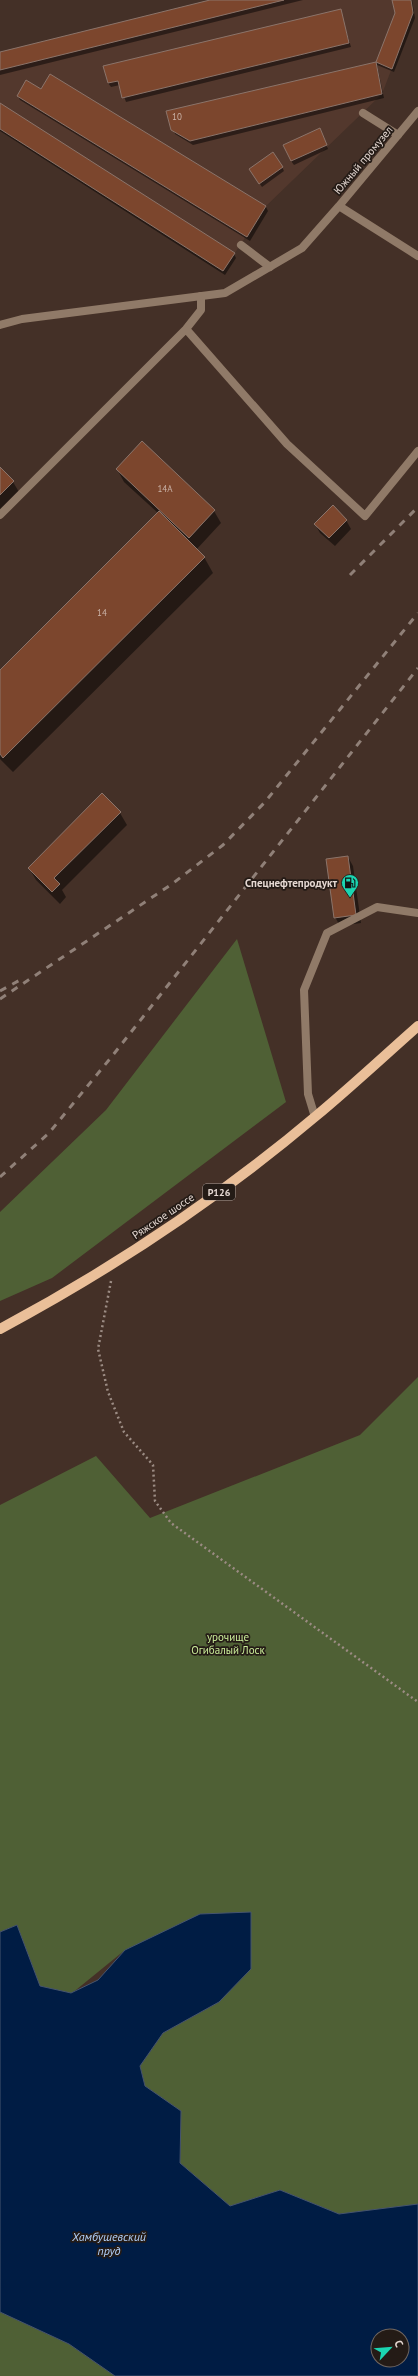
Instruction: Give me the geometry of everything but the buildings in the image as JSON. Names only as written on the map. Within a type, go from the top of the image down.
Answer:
[{"type":"main road","name":"Ряжское шоссе","points":[[0,1330],[81,1284],[214,1196],[315,1117],[418,1026]]},
{"type":"street","name":"Южный промузел","points":[[418,111],[339,206],[418,256]]},
{"type":"street","points":[[363,113],[398,135]]},
{"type":"street","points":[[0,325],[22,319],[225,293],[302,248],[339,206]]},
{"type":"street","points":[[241,244],[270,267]]},
{"type":"street","points":[[0,515],[186,329],[201,310],[201,296]]},
{"type":"street","points":[[186,329],[287,444],[366,516],[418,451]]},
{"type":"street","points":[[315,1117],[308,1094],[304,990],[327,932],[377,907],[418,913]]},
{"type":"path","points":[[115,1262],[98,1349],[108,1392],[124,1432],[153,1465],[155,1501],[171,1523],[418,1702]]},
{"type":"shaded area","points":[[210,0],[411,0],[413,13],[382,94],[266,206],[223,271],[0,129],[0,52]]},
{"type":"green space","points":[[237,939],[286,1102],[52,1278],[0,1301],[0,1212],[106,1110]]},
{"type":"green space","name":"урочище Огибалый Лоск","points":[[418,1377],[418,2205],[339,2214],[280,2190],[230,2206],[180,2163],[181,2111],[145,2086],[140,2066],[163,2033],[219,2002],[125,1950],[71,1994],[40,1986],[17,1925],[0,1932],[0,1505],[96,1456],[150,1518],[360,1435]]},
{"type":"green space","points":[[0,2312],[69,2344],[115,2376],[0,2376]]},
{"type":"water","name":"Хамбушевский пруд","points":[[251,1912],[251,1969],[219,2002],[163,2033],[140,2066],[145,2086],[181,2111],[180,2163],[230,2206],[280,2190],[339,2214],[418,2204],[418,2376],[115,2376],[69,2344],[0,2312],[0,1932],[17,1925],[40,1986],[71,1993],[98,1980],[125,1950],[200,1914]]},
{"type":"railway","points":[[350,575],[418,507]]},
{"type":"railway","points":[[0,999],[172,884],[223,845],[265,802],[418,613]]},
{"type":"railway","points":[[0,1177],[49,1133],[113,1055],[418,668]]},
{"type":"railway","points":[[0,991],[20,980]]},
{"type":"place","name":"Спецнефтепродукт","points":[[350,898]]}]
